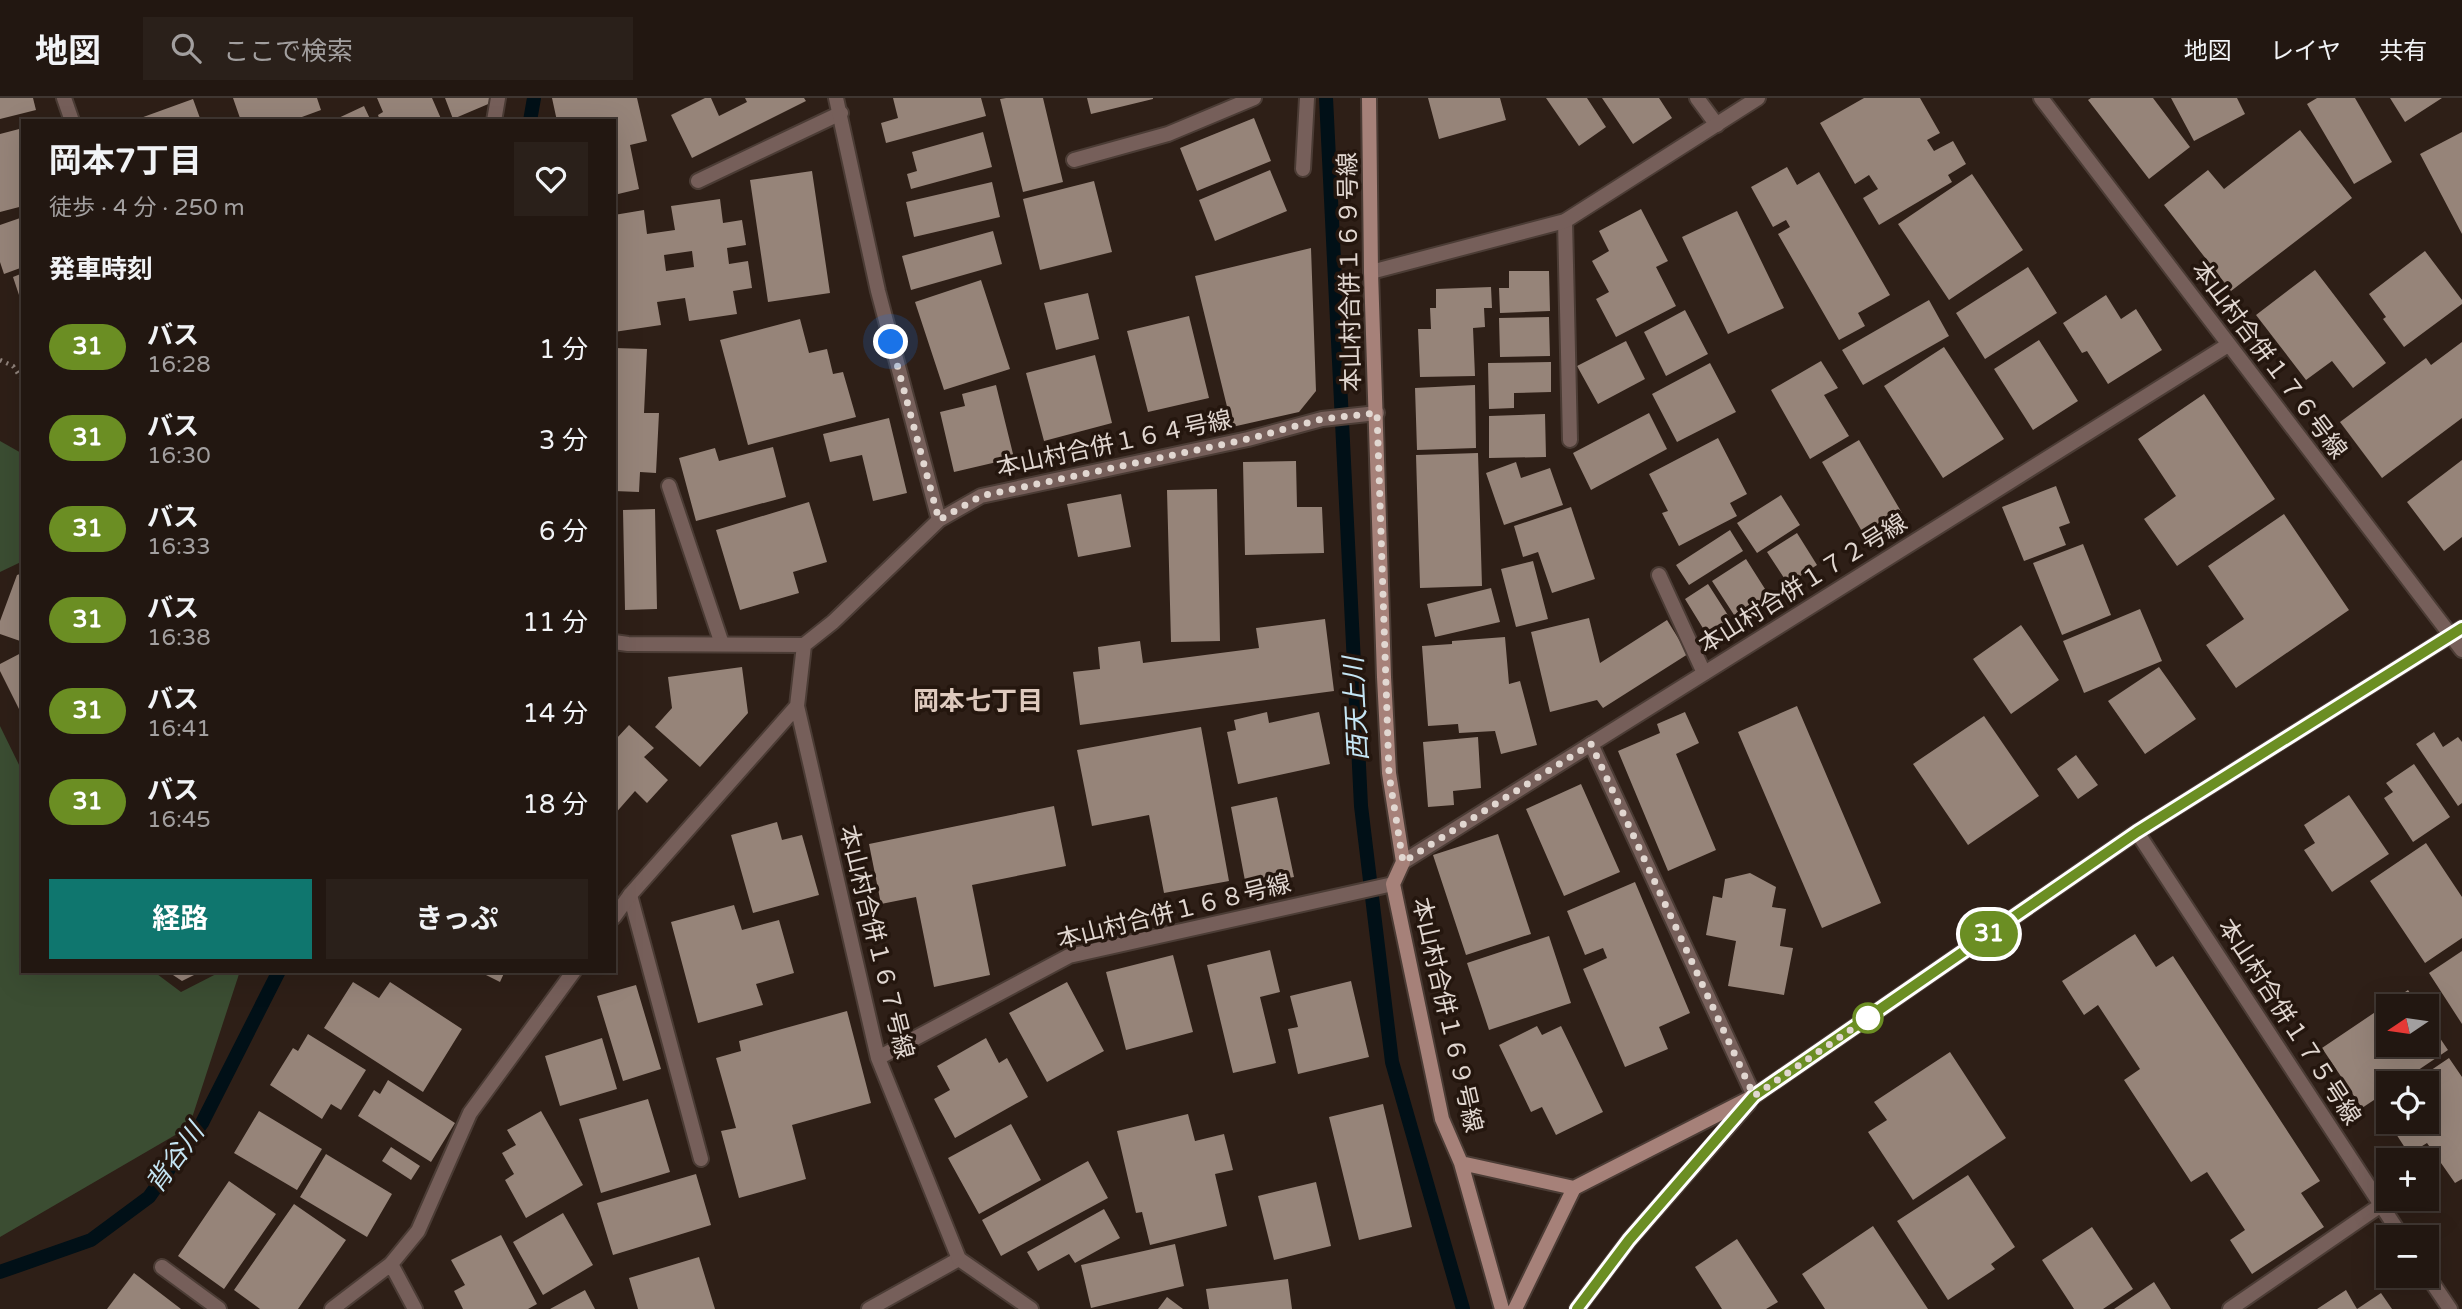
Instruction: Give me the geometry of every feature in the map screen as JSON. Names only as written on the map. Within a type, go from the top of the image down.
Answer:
[{"type":"street","points":[[64,98],[71,119]]},
{"type":"street","points":[[494,119],[498,98]]},
{"type":"street","points":[[836,98],[878,291],[939,520]]},
{"type":"street","points":[[1074,160],[1168,134],[1254,98]]},
{"type":"street","points":[[1303,169],[1307,98]]},
{"type":"street","name":"本山村合併１６９号線","points":[[1369,98],[1371,272],[1389,774],[1403,862],[1393,884],[1442,1119],[1461,1163],[1502,1309]]},
{"type":"street","points":[[1697,98],[1717,125]]},
{"type":"street","points":[[1371,272],[1565,221],[1758,98]]},
{"type":"street","name":"本山村合併１７６号線","points":[[2040,98],[2228,345],[2457,632],[2462,650]]},
{"type":"street","points":[[698,181],[841,113]]},
{"type":"street","points":[[1565,221],[1570,440]]},
{"type":"street","name":"本山村合併１７２号線","points":[[1403,862],[2228,345]]},
{"type":"street","name":"本山村合併１６４号線","points":[[804,645],[833,622],[939,520],[981,496],[1248,439],[1322,419],[1377,413]]},
{"type":"street","points":[[669,486],[722,644]]},
{"type":"street","points":[[1658,575],[1704,673]]},
{"type":"street","points":[[1515,1309],[1574,1188],[1754,1096],[2137,832],[2457,632]]},
{"type":"street","points":[[616,642],[804,645],[797,706],[616,914]]},
{"type":"street","name":"本山村合併１６７号線","points":[[797,706],[878,1058],[959,1259]]},
{"type":"street","points":[[1591,744],[1754,1096]]},
{"type":"street","name":"本山村合併１７５号線","points":[[2137,832],[2376,1197]]},
{"type":"street","name":"本山村合併１６８号線","points":[[878,1058],[1069,956],[1393,884]]},
{"type":"street","points":[[630,895],[701,1159]]},
{"type":"street","points":[[332,1309],[391,1264],[418,1231],[470,1113],[573,973]]},
{"type":"street","points":[[1577,1309],[1629,1240],[1754,1096]]},
{"type":"street","points":[[1461,1163],[1574,1188]]},
{"type":"street","points":[[2230,1309],[2376,1208]]},
{"type":"street","points":[[869,1309],[959,1259],[1031,1309]]},
{"type":"street","points":[[391,1264],[415,1309]]},
{"type":"street","points":[[162,1267],[219,1309]]},
{"type":"street","points":[[2435,1288],[2449,1309]]},
{"type":"path","points":[[0,360],[13,366],[21,378]]},
{"type":"green space","points":[[0,441],[21,453],[21,562],[0,572]]},
{"type":"green space","points":[[0,726],[21,769],[21,973],[156,973],[181,992],[218,973],[239,973],[189,1127],[0,1237]]},
{"type":"building","points":[[0,98],[33,98],[36,110],[0,119]]},
{"type":"building","points":[[233,98],[317,98],[321,110],[296,119],[240,119]]},
{"type":"building","points":[[377,98],[432,98],[441,119],[379,119],[378,115],[383,112]]},
{"type":"building","points":[[445,98],[491,98],[493,102],[453,119]]},
{"type":"building","points":[[552,98],[637,98],[647,141],[630,145],[639,189],[616,195],[616,119],[557,119]]},
{"type":"building","points":[[705,98],[711,98],[719,116],[747,102],[745,98],[804,98],[806,101],[692,158],[671,115]]},
{"type":"building","points":[[893,98],[981,98],[986,116],[886,143],[881,123],[898,118]]},
{"type":"building","points":[[1043,98],[1063,182],[1023,192],[1000,99]]},
{"type":"building","points":[[1087,98],[1153,98],[1153,99],[1091,114]]},
{"type":"building","points":[[1428,98],[1500,98],[1506,120],[1439,139]]},
{"type":"building","points":[[1546,98],[1587,98],[1606,127],[1579,146]]},
{"type":"building","points":[[1602,98],[1659,98],[1672,118],[1633,144]]},
{"type":"building","points":[[1864,98],[1920,98],[1940,133],[1927,140],[1934,151],[1953,141],[1966,164],[1948,175],[1952,182],[1879,225],[1863,198],[1878,189],[1869,175],[1855,184],[1820,123]]},
{"type":"building","points":[[2153,98],[2190,147],[2149,179],[2088,100]]},
{"type":"building","points":[[2171,98],[2237,98],[2245,114],[2194,141]]},
{"type":"building","points":[[2317,98],[2355,98],[2392,162],[2354,184],[2307,104]]},
{"type":"building","points":[[2390,98],[2442,98],[2405,122]]},
{"type":"building","points":[[193,99],[200,119],[138,119]]},
{"type":"building","points":[[364,106],[370,119],[336,119]]},
{"type":"building","points":[[1254,118],[1271,161],[1197,191],[1180,148]]},
{"type":"building","points":[[21,129],[21,207],[0,212],[0,134]]},
{"type":"building","points":[[2300,130],[2352,198],[2231,291],[2164,205],[2208,170],[2224,189]]},
{"type":"building","points":[[983,132],[992,167],[911,189],[907,174],[917,171],[912,152]]},
{"type":"building","points":[[2462,132],[2462,234],[2420,154]]},
{"type":"building","points":[[1787,167],[1797,185],[1819,172],[1890,295],[1858,313],[1865,326],[1839,340],[1778,234],[1790,227],[1786,220],[1773,227],[1751,187]]},
{"type":"building","points":[[1270,170],[1287,211],[1215,241],[1199,200]]},
{"type":"building","points":[[812,171],[830,293],[768,302],[750,180]]},
{"type":"building","points":[[1972,174],[2023,250],[1949,300],[1898,224]]},
{"type":"building","points":[[1094,181],[1112,252],[1040,270],[1023,199]]},
{"type":"building","points":[[992,182],[1000,217],[914,237],[906,202]]},
{"type":"building","points":[[720,199],[723,223],[742,220],[746,245],[727,248],[729,264],[748,261],[752,288],[733,291],[737,314],[689,321],[685,298],[657,302],[661,325],[616,332],[616,215],[644,210],[647,234],[675,230],[671,206]],"holes":[[[692,251],[694,267],[666,271],[664,255]]]},
{"type":"building","points":[[1641,209],[1668,261],[1656,267],[1676,306],[1616,337],[1596,299],[1609,292],[1592,261],[1609,251],[1599,231]]},
{"type":"building","points":[[1737,211],[1784,308],[1728,334],[1682,237]]},
{"type":"building","points":[[21,218],[21,268],[4,274],[0,262],[0,225]]},
{"type":"building","points":[[993,231],[1002,264],[911,290],[902,256]]},
{"type":"building","points":[[1311,248],[1316,391],[1299,412],[1232,427],[1195,276]]},
{"type":"building","points":[[2425,251],[2462,300],[2462,304],[2404,347],[2369,294]]},
{"type":"building","points":[[2028,267],[2057,313],[1985,359],[1956,313]]},
{"type":"building","points":[[2315,270],[2386,363],[2353,388],[2332,361],[2306,380],[2256,315]]},
{"type":"building","points":[[1509,271],[1549,271],[1550,311],[1500,313],[1499,288],[1509,288]]},
{"type":"building","points":[[21,274],[21,301],[13,277]]},
{"type":"building","points":[[981,280],[1010,369],[944,390],[915,302]]},
{"type":"building","points":[[1491,287],[1492,308],[1484,308],[1485,327],[1473,328],[1475,376],[1420,377],[1418,329],[1431,329],[1430,308],[1436,308],[1436,289]]},
{"type":"building","points":[[1088,293],[1099,339],[1056,350],[1044,303]]},
{"type":"building","points":[[2106,295],[2121,319],[2136,309],[2162,350],[2108,384],[2087,351],[2082,353],[2063,323]]},
{"type":"building","points":[[1929,300],[1949,336],[1863,385],[1842,350]]},
{"type":"building","points":[[1685,310],[1708,354],[1666,376],[1644,332]]},
{"type":"building","points":[[1189,316],[1209,398],[1148,412],[1127,331]]},
{"type":"building","points":[[1549,317],[1550,356],[1500,357],[1499,318]]},
{"type":"building","points":[[800,319],[809,353],[827,349],[833,374],[843,372],[856,417],[748,445],[720,340]]},
{"type":"building","points":[[2039,340],[2078,401],[2033,430],[1994,369]]},
{"type":"building","points":[[1626,341],[1645,379],[1598,404],[1577,366]]},
{"type":"building","points":[[2462,342],[2462,418],[2382,478],[2340,422],[2426,358],[2431,365]]},
{"type":"building","points":[[1944,347],[2004,439],[1943,478],[1884,386]]},
{"type":"building","points":[[616,348],[647,349],[644,413],[659,413],[656,473],[640,472],[639,492],[616,491]]},
{"type":"building","points":[[1095,355],[1112,423],[1044,441],[1026,373]]},
{"type":"building","points":[[1821,361],[1838,388],[1824,395],[1849,436],[1810,459],[1771,390]]},
{"type":"building","points":[[1551,362],[1551,392],[1514,393],[1514,408],[1489,409],[1488,363]]},
{"type":"building","points":[[1710,363],[1736,412],[1677,442],[1652,394]]},
{"type":"building","points":[[996,385],[1014,458],[954,472],[940,412],[965,406],[962,394]]},
{"type":"building","points":[[1475,385],[1476,448],[1417,450],[1415,388]]},
{"type":"building","points":[[2204,394],[2275,499],[2177,566],[2144,519],[2176,496],[2138,439]]},
{"type":"building","points":[[1649,413],[1667,449],[1591,490],[1573,453]]},
{"type":"building","points":[[1545,414],[1546,457],[1489,458],[1489,416]]},
{"type":"building","points":[[889,418],[907,493],[873,501],[862,455],[830,462],[823,434]]},
{"type":"building","points":[[1718,438],[1747,494],[1730,503],[1737,516],[1679,546],[1662,513],[1668,511],[1649,474]]},
{"type":"building","points":[[1859,440],[1902,513],[1864,535],[1822,462]]},
{"type":"building","points":[[773,447],[786,497],[696,521],[679,458],[715,448],[719,461]]},
{"type":"building","points":[[1478,453],[1482,586],[1420,588],[1416,455]]},
{"type":"building","points":[[2462,460],[2462,537],[2444,551],[2407,502]]},
{"type":"building","points":[[1296,461],[1297,507],[1322,507],[1324,553],[1245,555],[1243,462]]},
{"type":"building","points":[[1516,462],[1521,478],[1550,468],[1563,505],[1504,525],[1486,473]]},
{"type":"building","points":[[2056,486],[2070,523],[2059,527],[2066,545],[2024,561],[2002,507]]},
{"type":"building","points":[[1217,489],[1220,641],[1171,642],[1167,490]]},
{"type":"building","points":[[1121,494],[1131,547],[1078,557],[1067,504]]},
{"type":"building","points":[[1781,495],[1800,525],[1757,553],[1737,523]]},
{"type":"building","points":[[809,502],[827,562],[793,572],[799,593],[740,610],[716,530]]},
{"type":"building","points":[[1571,507],[1595,579],[1552,593],[1538,552],[1523,557],[1514,526]]},
{"type":"building","points":[[655,509],[657,609],[625,610],[623,510]]},
{"type":"building","points":[[2284,514],[2349,610],[2236,688],[2206,645],[2244,619],[2208,566]]},
{"type":"building","points":[[1730,530],[1743,551],[1689,585],[1676,565]]},
{"type":"building","points":[[1797,533],[1817,565],[1788,584],[1767,552]]},
{"type":"building","points":[[2083,544],[2111,615],[2062,635],[2033,563]]},
{"type":"building","points":[[1746,559],[1772,600],[1738,621],[1712,581]]},
{"type":"building","points":[[1533,561],[1548,619],[1516,627],[1501,569]]},
{"type":"building","points":[[21,574],[21,641],[0,634],[0,621],[17,575]]},
{"type":"building","points":[[1708,584],[1733,623],[1709,638],[1685,599]]},
{"type":"building","points":[[1491,588],[1500,622],[1435,637],[1427,604]]},
{"type":"building","points":[[2140,609],[2162,661],[2084,693],[2063,641]]},
{"type":"building","points":[[1589,618],[1600,663],[1667,620],[1688,654],[1603,708],[1597,700],[1550,712],[1531,632]]},
{"type":"building","points":[[1325,619],[1334,691],[1080,725],[1073,672],[1100,669],[1098,647],[1140,641],[1143,663],[1259,648],[1256,628]]},
{"type":"building","points":[[2021,625],[2059,680],[2011,714],[1973,659]]},
{"type":"building","points":[[1505,637],[1509,684],[1520,681],[1537,745],[1501,754],[1495,731],[1459,733],[1458,724],[1428,726],[1422,646]]},
{"type":"building","points":[[21,653],[21,713],[0,671],[0,664]]},
{"type":"building","points":[[742,667],[748,713],[700,767],[655,727],[672,708],[668,677]]},
{"type":"building","points":[[2159,667],[2196,719],[2145,754],[2108,701]]},
{"type":"building","points":[[1797,706],[1881,903],[1822,928],[1738,732]]},
{"type":"building","points":[[1267,712],[1269,723],[1319,712],[1330,764],[1238,784],[1227,732],[1236,730],[1234,720]]},
{"type":"building","points":[[1685,712],[1699,743],[1676,754],[1716,850],[1668,871],[1618,751],[1660,733],[1657,724]]},
{"type":"building","points":[[1984,716],[2039,796],[1968,845],[1913,764]]},
{"type":"building","points":[[629,725],[654,748],[644,757],[668,780],[647,803],[635,791],[616,813],[616,739]]},
{"type":"building","points":[[1201,727],[1229,881],[1164,893],[1149,815],[1092,826],[1077,750]]},
{"type":"building","points":[[2434,732],[2443,747],[2458,737],[2462,742],[2462,803],[2458,806],[2416,744]]},
{"type":"building","points":[[1478,737],[1481,788],[1453,791],[1454,805],[1428,807],[1423,742]]},
{"type":"building","points":[[2076,755],[2098,785],[2078,799],[2057,769]]},
{"type":"building","points":[[2414,764],[2450,817],[2413,842],[2384,798],[2393,792],[2386,783]]},
{"type":"building","points":[[1581,784],[1620,872],[1564,896],[1526,809]]},
{"type":"building","points":[[2349,795],[2389,854],[2332,892],[2304,850],[2315,843],[2304,825]]},
{"type":"building","points":[[1277,797],[1294,877],[1246,886],[1231,807]]},
{"type":"building","points":[[1054,806],[1066,866],[972,885],[990,975],[934,987],[916,897],[881,904],[869,844]]},
{"type":"building","points":[[777,822],[782,840],[802,835],[819,895],[753,913],[731,835]]},
{"type":"building","points":[[1498,834],[1531,934],[1466,955],[1433,855]]},
{"type":"building","points":[[2426,843],[2462,897],[2462,938],[2425,963],[2370,881]]},
{"type":"building","points":[[1750,873],[1776,887],[1772,907],[1786,909],[1780,946],[1793,948],[1784,995],[1728,986],[1736,941],[1706,935],[1713,896],[1722,898],[1725,879]]},
{"type":"building","points":[[1635,882],[1690,1013],[1659,1027],[1668,1049],[1625,1067],[1583,969],[1607,958],[1603,948],[1585,955],[1567,911]]},
{"type":"building","points":[[734,905],[742,930],[779,920],[794,973],[756,984],[763,1005],[698,1023],[671,922]]},
{"type":"building","points":[[2135,934],[2156,967],[2173,956],[2320,1181],[2301,1193],[2324,1227],[2252,1274],[2230,1240],[2245,1230],[2207,1172],[2191,1182],[2124,1080],[2140,1069],[2098,1005],[2084,1015],[2062,981]]},
{"type":"building","points":[[1549,936],[1571,1003],[1489,1030],[1467,963]]},
{"type":"building","points":[[1270,950],[1280,992],[1260,997],[1276,1063],[1233,1073],[1207,965]]},
{"type":"building","points":[[2462,951],[2462,1024],[2429,973]]},
{"type":"building","points":[[1173,955],[1193,1032],[1126,1050],[1106,972]]},
{"type":"building","points":[[170,973],[198,973],[182,981]]},
{"type":"building","points":[[482,973],[504,973],[500,982]]},
{"type":"building","points":[[1351,981],[1369,1057],[1298,1074],[1288,1029],[1298,1027],[1290,996]]},
{"type":"building","points":[[353,982],[379,998],[390,982],[462,1029],[423,1092],[324,1028]]},
{"type":"building","points":[[1067,982],[1104,1051],[1047,1082],[1009,1013]]},
{"type":"building","points":[[636,985],[661,1069],[623,1081],[597,996]]},
{"type":"building","points":[[847,1011],[871,1103],[792,1125],[806,1179],[739,1198],[721,1131],[736,1128],[716,1058],[741,1051],[739,1041]]},
{"type":"building","points":[[2376,1012],[2376,1057],[2438,1057],[2417,1071],[2376,1071],[2376,1099],[2362,1108],[2322,1048]]},
{"type":"building","points":[[1537,1026],[1542,1035],[1561,1026],[1603,1112],[1556,1135],[1542,1107],[1531,1112],[1499,1045]]},
{"type":"building","points":[[308,1034],[366,1070],[341,1110],[331,1104],[322,1119],[270,1085],[293,1048],[298,1051]]},
{"type":"building","points":[[602,1038],[617,1089],[560,1106],[545,1056]]},
{"type":"building","points":[[986,1038],[999,1063],[1007,1058],[1028,1097],[955,1138],[934,1099],[950,1090],[937,1066]]},
{"type":"building","points":[[2440,1038],[2448,1050],[2440,1055]]},
{"type":"building","points":[[1950,1052],[2006,1138],[1913,1200],[1868,1132],[1887,1120],[1874,1102]]},
{"type":"building","points":[[2449,1058],[2462,1077],[2462,1179],[2455,1183],[2439,1160],[2439,1148],[2430,1148],[2427,1143],[2419,1148],[2405,1148],[2396,1134],[2439,1134],[2439,1071],[2430,1071]]},
{"type":"building","points":[[388,1080],[455,1123],[431,1162],[358,1116],[374,1090],[380,1094]]},
{"type":"building","points":[[648,1099],[670,1172],[601,1193],[579,1119]]},
{"type":"building","points":[[1383,1104],[1412,1227],[1359,1240],[1329,1117]]},
{"type":"building","points":[[259,1111],[322,1149],[297,1190],[234,1153]]},
{"type":"building","points":[[541,1111],[583,1185],[526,1218],[505,1180],[514,1174],[502,1153],[516,1145],[507,1130]]},
{"type":"building","points":[[1188,1114],[1195,1141],[1224,1134],[1233,1170],[1215,1174],[1227,1226],[1150,1245],[1142,1212],[1136,1213],[1117,1131]]},
{"type":"building","points":[[1011,1124],[1041,1180],[979,1214],[948,1158]]},
{"type":"building","points":[[391,1147],[420,1166],[411,1180],[382,1161]]},
{"type":"building","points":[[326,1154],[392,1194],[367,1237],[300,1197]]},
{"type":"building","points":[[1088,1161],[1108,1198],[1001,1256],[982,1220]]},
{"type":"building","points":[[696,1174],[711,1225],[613,1255],[597,1203]]},
{"type":"building","points":[[1968,1175],[2015,1247],[1991,1264],[1995,1269],[1948,1300],[1897,1221]]},
{"type":"building","points":[[229,1181],[276,1214],[224,1289],[178,1256]]},
{"type":"building","points":[[1316,1182],[1331,1246],[1274,1260],[1258,1196]]},
{"type":"building","points":[[294,1204],[346,1240],[298,1309],[260,1309],[234,1290]]},
{"type":"building","points":[[1104,1209],[1120,1238],[1075,1263],[1069,1254],[1038,1271],[1027,1252]]},
{"type":"building","points":[[563,1213],[593,1265],[543,1295],[513,1242]]},
{"type":"building","points":[[1873,1226],[1928,1309],[1825,1309],[1802,1274]]},
{"type":"building","points":[[2092,1227],[2133,1289],[2103,1309],[2074,1309],[2042,1260]]},
{"type":"building","points":[[501,1235],[537,1304],[528,1309],[463,1309],[454,1291],[465,1285],[451,1260]]},
{"type":"building","points":[[1737,1239],[1778,1302],[1766,1309],[1722,1309],[1695,1267]]},
{"type":"building","points":[[1175,1244],[1184,1286],[1091,1308],[1081,1265]]},
{"type":"building","points":[[699,1257],[715,1309],[638,1309],[629,1278]]},
{"type":"building","points":[[134,1273],[181,1309],[107,1309]]},
{"type":"building","points":[[1288,1279],[1292,1309],[1209,1309],[1206,1289]]},
{"type":"building","points":[[2154,1282],[2171,1309],[2114,1309]]},
{"type":"building","points":[[585,1290],[595,1309],[550,1309]]},
{"type":"building","points":[[2346,1290],[2357,1309],[2317,1309]]},
{"type":"building","points":[[2381,1293],[2392,1309],[2357,1309]]},
{"type":"building","points":[[1167,1297],[1183,1309],[1158,1309]]},
{"type":"waterway","name":"背谷川","points":[[530,119],[534,98]]},
{"type":"waterway","name":"西天上川","points":[[1326,98],[1361,806],[1392,1062],[1463,1309]]},
{"type":"waterway","name":"背谷川","points":[[0,1272],[91,1240],[149,1197],[202,1123],[278,973]]},
{"type":"bus line","name":"31","points":[[1577,1309],[1629,1240],[1754,1096],[2137,832],[2462,628]]},
{"type":"district","name":"岡本七丁目","points":[[978,701]]},
{"type":"route","points":[[891,342],[939,520],[981,496],[1248,439],[1322,419],[1377,413],[1389,774],[1403,862],[1591,744],[1754,1096],[1868,1018]]}]
